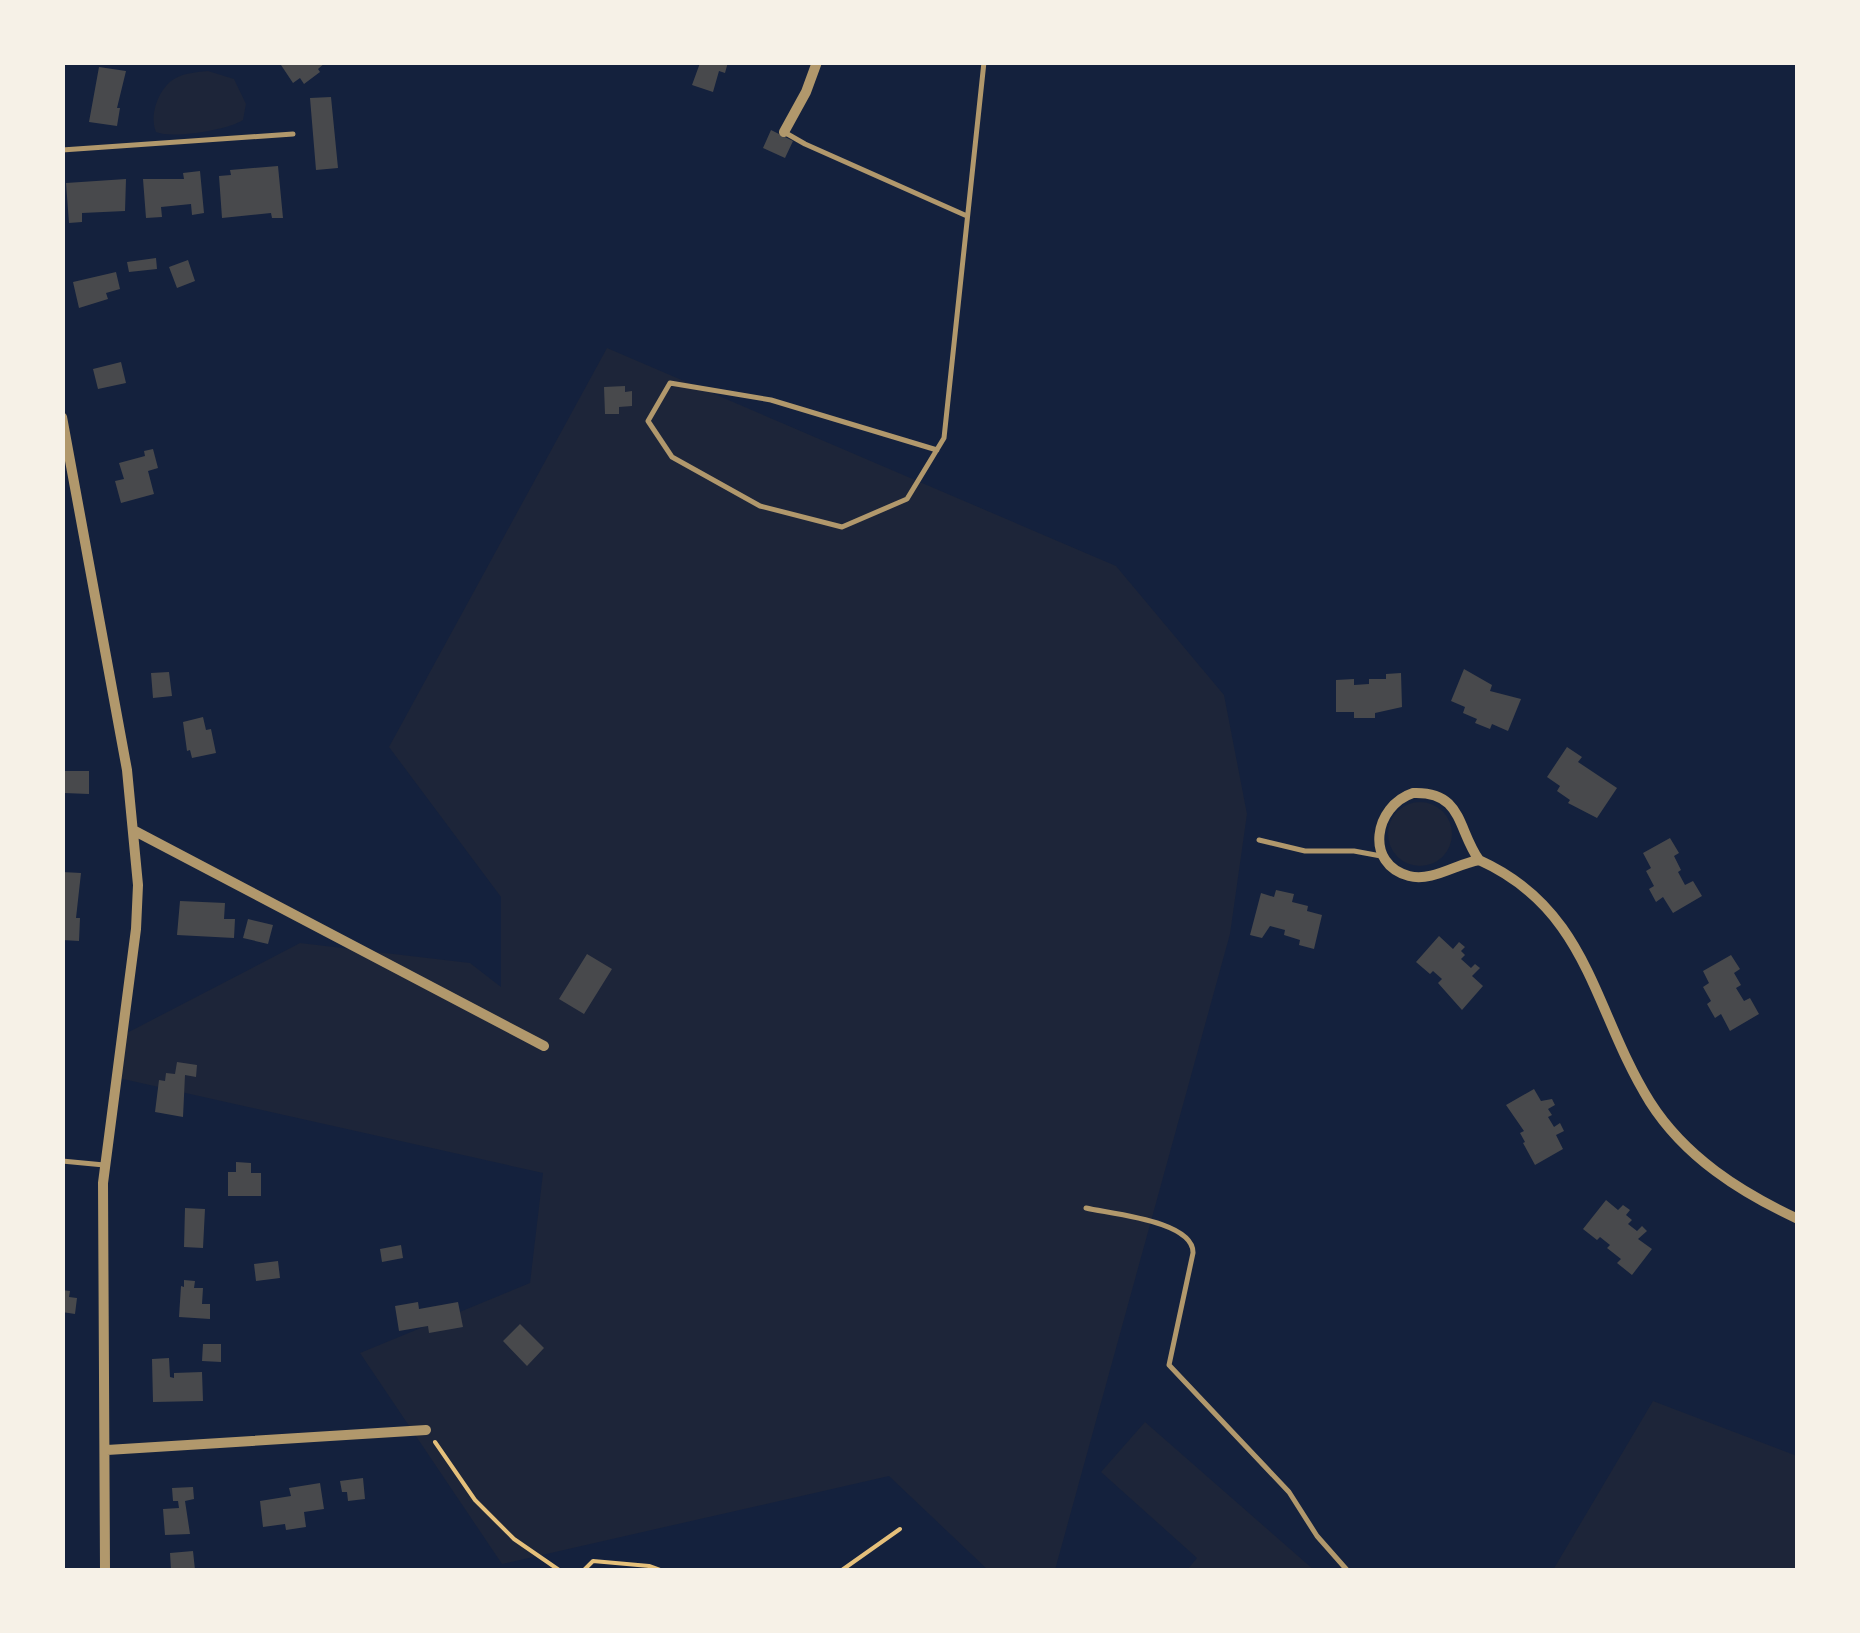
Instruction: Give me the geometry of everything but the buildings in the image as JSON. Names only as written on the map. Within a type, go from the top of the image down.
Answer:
[{"type":"street","points":[[784,132],[817,62]]},
{"type":"street","points":[[62,418],[110,672],[138,885],[136,929],[104,1165],[105,1570]]},
{"type":"street","points":[[1479,860],[1424,878],[1401,872],[1384,856],[1378,834],[1385,812],[1402,797],[1424,793],[1446,800],[1454,808],[1468,845],[1479,860],[1507,874],[1536,897],[1568,936],[1586,963],[1636,1076],[1666,1124],[1726,1180],[1798,1218]]},
{"type":"street","points":[[133,830],[544,1046]]},
{"type":"street","points":[[106,1450],[426,1430]]},
{"type":"lane","points":[[936,450],[771,400],[670,384],[648,420],[672,458],[760,506],[842,527],[907,499],[944,438],[984,62]]},
{"type":"lane","points":[[784,132],[968,216]]},
{"type":"lane","points":[[62,150],[293,134]]},
{"type":"lane","points":[[1259,840],[1305,851],[1384,856]]},
{"type":"lane","points":[[62,1161],[104,1165]]},
{"type":"lane","points":[[1086,1208],[1167,1226],[1188,1236],[1194,1244],[1169,1365],[1289,1492],[1317,1536],[1347,1570]]},
{"type":"path","points":[[426,1430],[475,1500],[514,1539],[558,1570]]},
{"type":"path","points":[[842,1570],[900,1529]]},
{"type":"path","points":[[584,1570],[593,1561],[660,1570]]},
{"type":"shaded area","points":[[208,71],[234,79],[246,104],[243,120],[200,132],[156,132],[154,111],[168,83],[182,75]]},
{"type":"shaded area","points":[[607,348],[1116,566],[1224,695],[1247,814],[1230,934],[1055,1570],[988,1570],[889,1476],[502,1564],[360,1353],[530,1283],[543,1173],[114,1077],[125,1034],[300,943],[470,963],[501,987],[501,897],[389,747]]},
{"type":"shaded area","points":[[1420,802],[1442,812],[1452,834],[1442,856],[1420,866],[1398,856],[1388,834],[1398,812]]},
{"type":"shaded area","points":[[1653,1401],[1797,1456],[1797,1570],[1553,1570]]},
{"type":"shaded area","points":[[1145,1422],[1314,1570],[1187,1570],[1197,1558],[1101,1472]]}]
